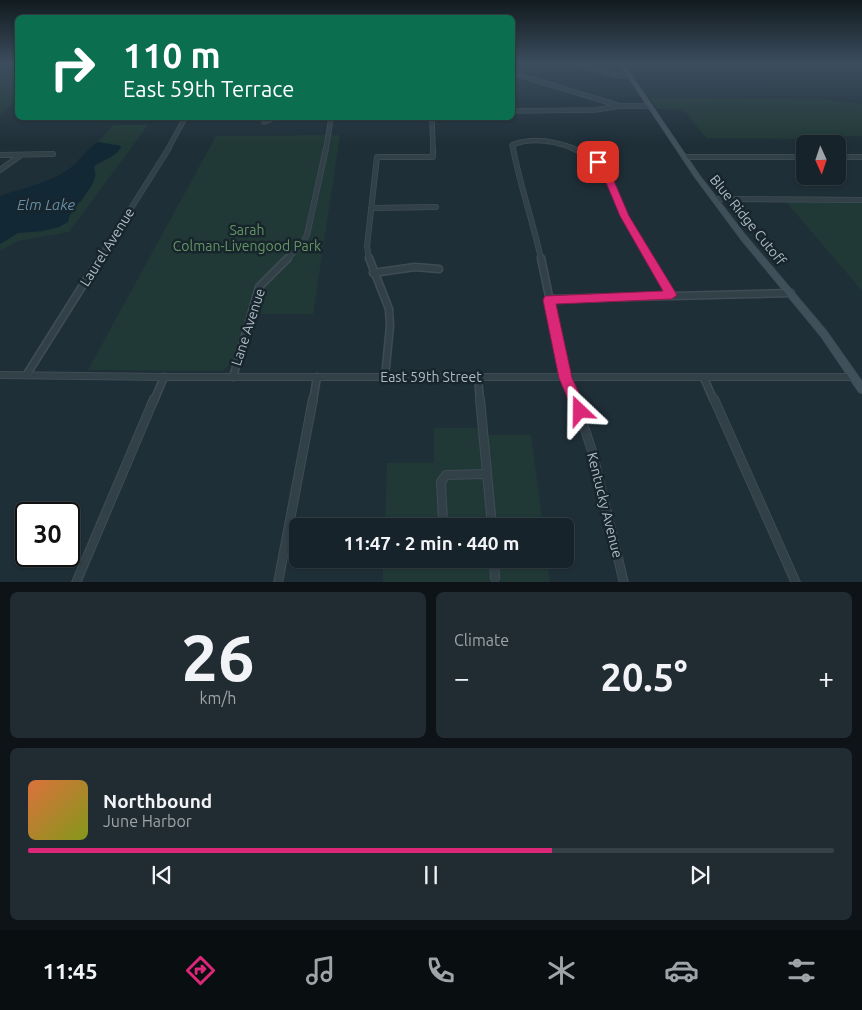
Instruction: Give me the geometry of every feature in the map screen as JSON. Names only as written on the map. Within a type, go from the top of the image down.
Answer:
[{"type":"main road","name":"Blue Ridge Cutoff","points":[[640,90],[714,199],[858,377],[862,389]]},
{"type":"street","points":[[568,90],[619,106]]},
{"type":"street","points":[[515,111],[595,110],[619,106],[650,106]]},
{"type":"street","name":"Laurel Avenue","points":[[27,374],[176,136],[184,120]]},
{"type":"street","points":[[264,122],[268,120]]},
{"type":"street","name":"Lane Avenue","points":[[233,377],[259,287],[301,245],[307,235],[322,170],[331,120]]},
{"type":"street","points":[[385,377],[390,326],[389,309],[384,291],[368,261],[367,246],[377,157],[433,157],[432,120]]},
{"type":"street","name":"Kentucky Avenue","points":[[624,582],[592,451],[580,411],[566,378],[536,234],[519,182],[511,148],[519,142],[544,142],[562,145],[583,152],[598,162],[607,174],[625,216],[672,295]]},
{"type":"street","points":[[0,155],[53,154]]},
{"type":"street","points":[[0,170],[22,155]]},
{"type":"street","points":[[684,157],[796,157]]},
{"type":"street","points":[[846,157],[862,157]]},
{"type":"street","points":[[714,199],[862,200]]},
{"type":"street","points":[[371,208],[436,207]]},
{"type":"street","points":[[373,273],[415,267],[439,269]]},
{"type":"street","points":[[549,300],[791,293]]},
{"type":"street","name":"East 59th Street","points":[[0,374],[164,377],[858,377]]},
{"type":"street","points":[[76,582],[164,377]]},
{"type":"street","points":[[278,582],[317,377]]},
{"type":"street","points":[[478,377],[491,518]]},
{"type":"street","points":[[704,378],[796,582]]},
{"type":"street","points":[[443,518],[441,482],[446,476],[486,474]]},
{"type":"street","points":[[494,568],[495,578]]},
{"type":"green space","points":[[0,90],[15,90],[15,102],[0,115]]},
{"type":"green space","points":[[649,97],[823,99],[862,104],[862,136],[796,135],[796,139],[706,138],[684,110],[657,109]]},
{"type":"green space","points":[[113,125],[148,125],[69,232],[18,241],[0,251],[0,244],[18,233],[43,231],[71,214],[94,180],[96,174],[94,167],[121,148],[120,146],[98,142]]},
{"type":"green space","name":"Sarah Colman-Livengood Park","points":[[340,135],[313,314],[247,314],[232,363],[222,371],[88,370],[216,136]]},
{"type":"green space","points":[[781,196],[862,197],[862,291]]},
{"type":"green space","points":[[434,428],[477,428],[488,435],[531,435],[542,518],[385,518],[387,463],[434,463]]},
{"type":"green space","points":[[383,568],[548,568],[550,582],[383,582]]},
{"type":"water","name":"Elm Lake","points":[[98,142],[121,146],[113,156],[94,166],[95,176],[92,185],[81,201],[72,209],[68,222],[59,227],[43,231],[18,233],[0,244],[0,196],[45,182],[61,174],[73,166]]},
{"type":"route","points":[[580,411],[566,378],[549,300],[672,295],[625,216],[607,174],[598,162]]}]
